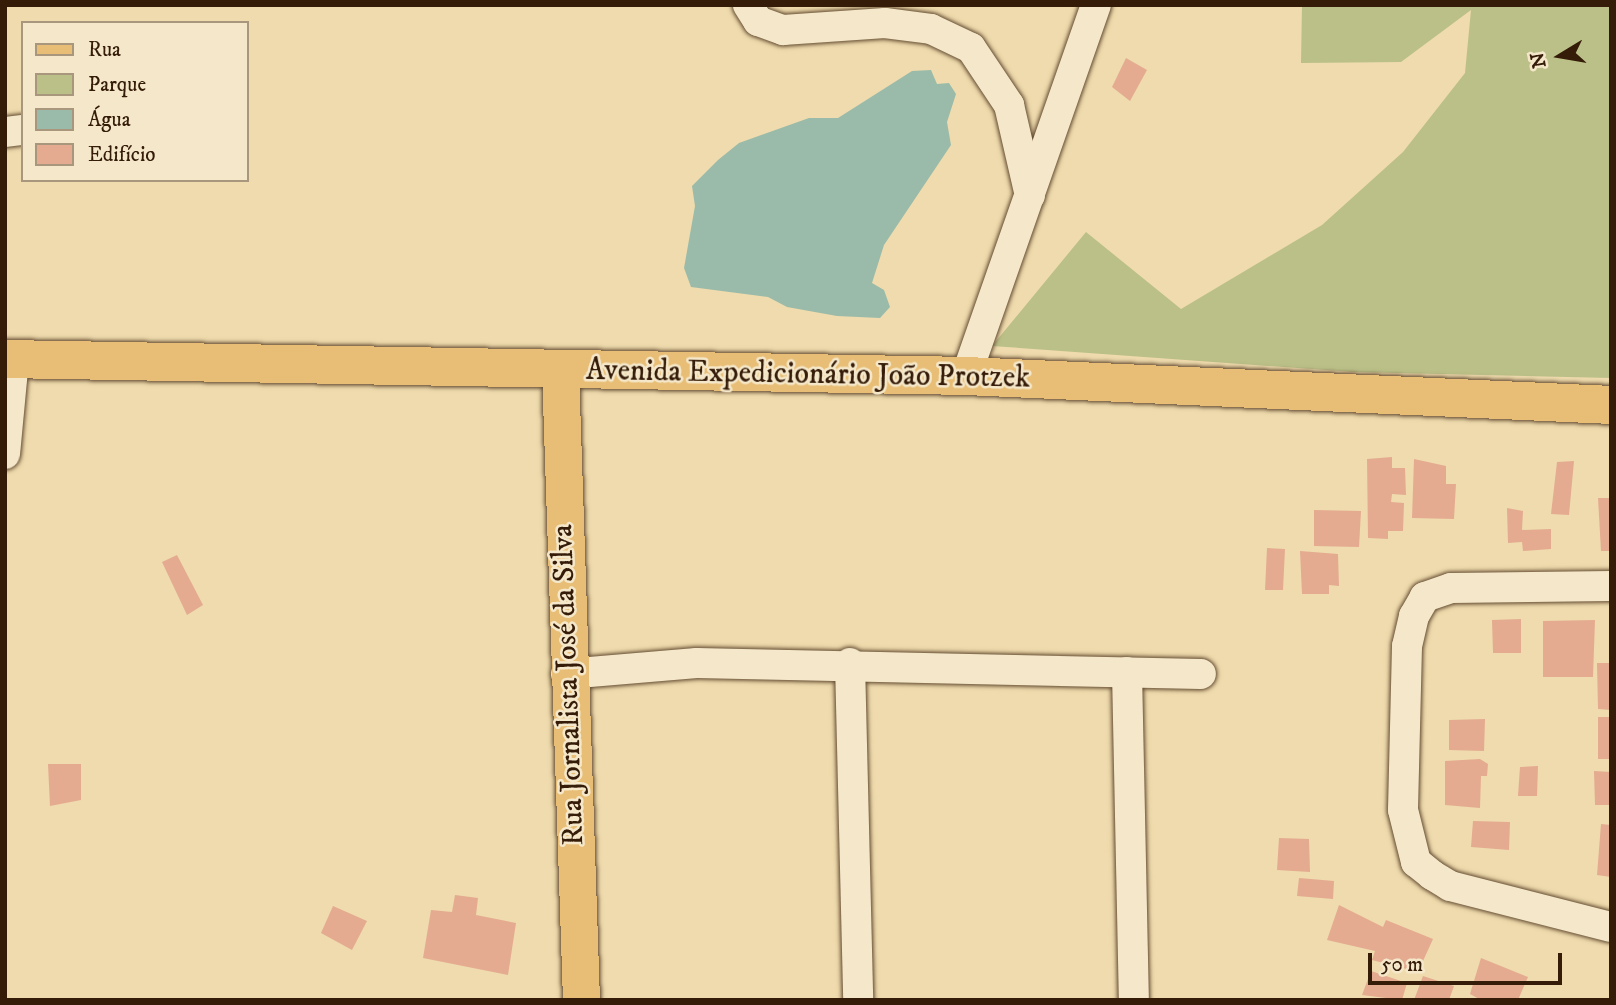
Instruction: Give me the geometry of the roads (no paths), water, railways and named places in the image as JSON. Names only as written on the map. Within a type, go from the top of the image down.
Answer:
[{"type":"highway","name":"Avenida Expedicionário João Protzek","points":[[10,359],[967,376],[1611,405]]},
{"type":"main road","name":"Rua Jornalista José da Silva","points":[[560,370],[566,674],[581,1000]]},
{"type":"street","points":[[748,5],[758,21],[783,30],[885,23],[931,29],[971,48],[1009,105],[1030,196]]},
{"type":"street","points":[[967,376],[1097,5]]},
{"type":"street","points":[[5,454],[10,359]]},
{"type":"street","points":[[1611,586],[1451,588],[1425,597],[1414,615],[1407,646],[1403,810],[1416,862],[1450,886],[1611,927]]},
{"type":"street","points":[[566,674],[697,663],[850,663],[1200,674]]},
{"type":"street","points":[[850,663],[858,1000]]},
{"type":"street","points":[[1127,673],[1134,1000]]},
{"type":"water","points":[[931,70],[937,84],[949,83],[956,94],[947,122],[951,145],[884,245],[872,283],[884,290],[890,307],[880,318],[837,316],[787,307],[768,297],[691,287],[684,268],[695,206],[692,186],[718,160],[739,143],[809,118],[838,118],[912,71]]}]
